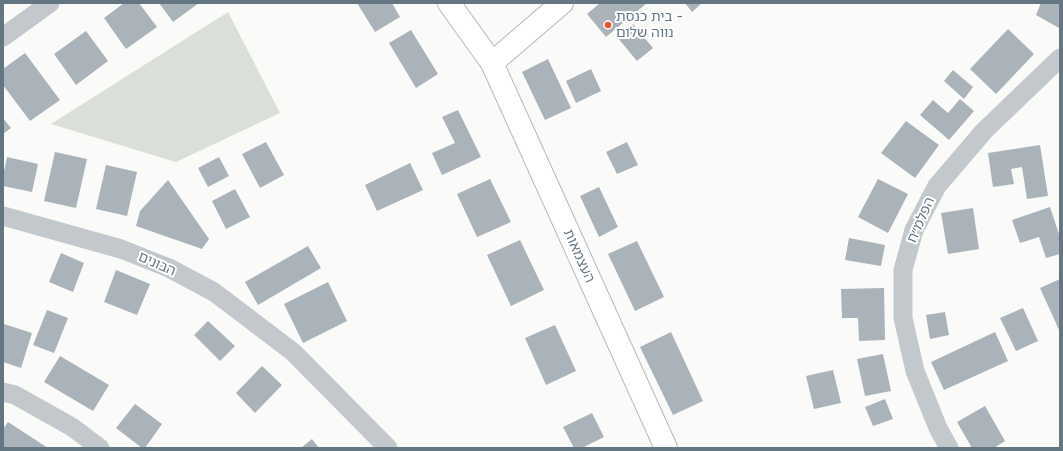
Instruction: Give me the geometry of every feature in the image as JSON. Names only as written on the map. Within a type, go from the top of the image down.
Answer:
[{"type":"street","points":[[3,37],[50,3]]},
{"type":"street","name":"העצמאות","points":[[450,3],[492,64],[666,448]]},
{"type":"street","points":[[492,64],[562,3]]},
{"type":"street","name":"הפלמ״ח","points":[[949,448],[938,428],[915,371],[903,318],[903,270],[914,230],[937,186],[984,131],[1060,58]]},
{"type":"street","name":"הבונים","points":[[3,216],[121,249],[169,268],[214,292],[293,352],[388,448]]},
{"type":"street","points":[[3,392],[15,395],[72,428],[100,448]]},
{"type":"shaded area","points":[[228,12],[280,113],[176,162],[51,124]]},
{"type":"building","points":[[124,3],[139,3],[157,27],[126,49],[104,18]]},
{"type":"building","points":[[159,3],[199,3],[173,22]]},
{"type":"building","points":[[357,3],[392,3],[400,17],[375,32]]},
{"type":"building","name":"בית כנסת - נווה שלום","points":[[600,3],[647,3],[606,37],[587,14]]},
{"type":"building","points":[[685,3],[702,3],[692,12]]},
{"type":"building","points":[[1041,3],[1060,3],[1059,28],[1036,15]]},
{"type":"building","points":[[633,24],[653,48],[637,61],[617,37]]},
{"type":"building","points":[[1008,29],[1034,54],[996,94],[970,69]]},
{"type":"building","points":[[411,30],[438,74],[416,88],[389,43]]},
{"type":"building","points":[[86,31],[108,61],[76,85],[54,54]]},
{"type":"building","points":[[25,53],[60,100],[30,121],[3,85],[3,69]]},
{"type":"building","points":[[548,59],[571,108],[545,120],[522,72]]},
{"type":"building","points":[[591,69],[601,91],[576,103],[566,81]]},
{"type":"building","points":[[953,70],[973,87],[964,99],[944,81]]},
{"type":"building","points":[[960,99],[974,111],[949,140],[920,115],[933,100],[948,113]]},
{"type":"building","points":[[458,110],[481,157],[442,175],[432,153],[455,143],[442,117]]},
{"type":"building","points":[[3,118],[11,128],[3,134]]},
{"type":"building","points":[[906,121],[939,145],[915,178],[881,153]]},
{"type":"building","points":[[266,142],[284,175],[260,188],[242,154]]},
{"type":"building","points":[[627,142],[638,165],[617,174],[606,152]]},
{"type":"building","points":[[1040,145],[1048,196],[1027,199],[1022,167],[1011,169],[1014,184],[993,187],[988,153]]},
{"type":"building","points":[[55,152],[87,159],[76,208],[44,201]]},
{"type":"building","points":[[7,157],[38,164],[32,192],[3,186],[3,176]]},
{"type":"building","points":[[219,157],[229,176],[208,187],[198,168]]},
{"type":"building","points":[[410,163],[423,190],[377,211],[365,185]]},
{"type":"building","points":[[106,165],[137,172],[127,216],[96,209]]},
{"type":"building","points":[[490,179],[511,222],[477,237],[457,194]]},
{"type":"building","points":[[878,179],[908,194],[888,233],[858,217]]},
{"type":"building","points":[[168,180],[209,239],[202,249],[136,226],[140,211]]},
{"type":"building","points":[[599,187],[618,227],[599,237],[580,196]]},
{"type":"building","points":[[235,189],[250,217],[226,229],[212,201]]},
{"type":"building","points":[[1050,207],[1060,237],[1060,254],[1046,258],[1039,237],[1020,243],[1012,220]]},
{"type":"building","points":[[973,208],[979,249],[948,254],[941,213]]},
{"type":"building","points":[[849,238],[885,245],[881,266],[845,260]]},
{"type":"building","points":[[520,240],[544,290],[511,306],[487,255]]},
{"type":"building","points":[[637,241],[664,297],[635,311],[608,254]]},
{"type":"building","points":[[308,246],[321,268],[258,305],[245,282]]},
{"type":"building","points":[[61,253],[84,263],[73,292],[49,282]]},
{"type":"building","points":[[116,270],[150,284],[137,315],[104,302]]},
{"type":"building","points":[[1060,279],[1060,332],[1040,288]]},
{"type":"building","points":[[328,282],[347,321],[303,343],[284,304]]},
{"type":"building","points":[[884,288],[885,340],[859,341],[858,318],[842,318],[841,289]]},
{"type":"building","points":[[1023,308],[1038,341],[1016,351],[1000,318]]},
{"type":"building","points":[[47,310],[68,318],[54,353],[33,345]]},
{"type":"building","points":[[945,312],[949,335],[930,339],[926,315]]},
{"type":"building","points":[[208,321],[235,346],[220,361],[194,335]]},
{"type":"building","points":[[4,324],[32,333],[21,368],[3,362]]},
{"type":"building","points":[[555,325],[576,371],[546,385],[525,338]]},
{"type":"building","points":[[671,332],[703,401],[673,415],[640,347]]},
{"type":"building","points":[[995,332],[1008,361],[944,390],[931,362]]},
{"type":"building","points":[[883,354],[891,391],[865,396],[857,359]]},
{"type":"building","points":[[60,356],[109,385],[93,411],[44,382]]},
{"type":"building","points":[[262,366],[282,385],[255,413],[236,393]]},
{"type":"building","points":[[833,370],[841,403],[814,409],[806,376]]},
{"type":"building","points":[[885,399],[893,419],[873,426],[865,407]]},
{"type":"building","points":[[135,404],[162,424],[145,448],[142,448],[116,428]]},
{"type":"building","points":[[985,406],[1005,441],[994,448],[972,448],[957,422]]},
{"type":"building","points":[[592,413],[604,437],[582,448],[574,448],[563,427]]},
{"type":"building","points":[[8,422],[48,448],[3,447],[3,429]]},
{"type":"building","points":[[312,439],[319,448],[301,448]]},
{"type":"place","name":"בית כנסת - נווה שלום","points":[[608,25]]}]
